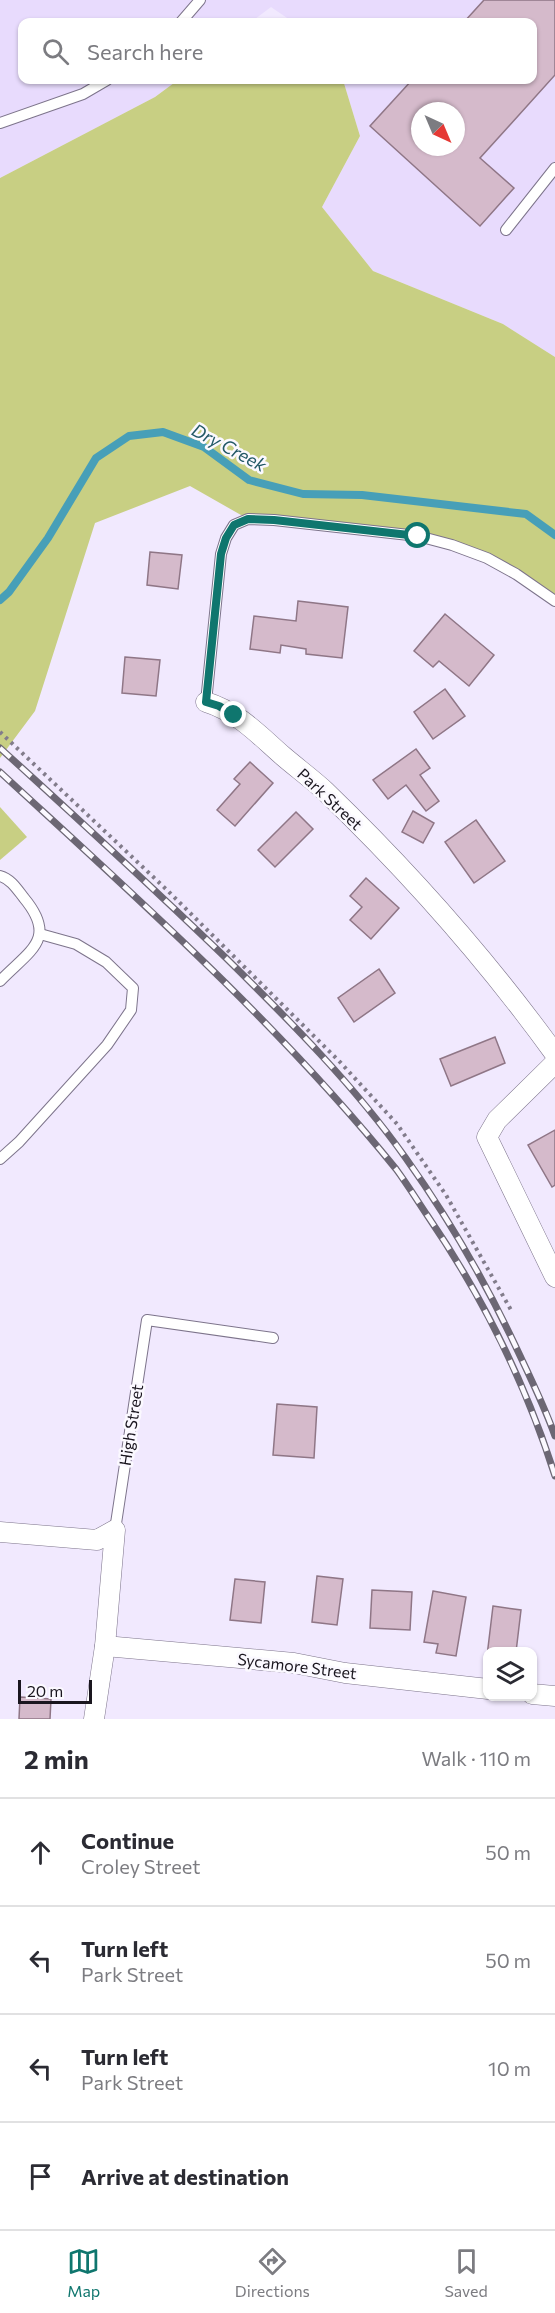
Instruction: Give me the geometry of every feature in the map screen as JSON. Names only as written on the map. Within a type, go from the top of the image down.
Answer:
[{"type":"street","name":"Park Street","points":[[206,702],[219,706],[252,728],[323,790],[392,858],[509,990],[555,1054]]},
{"type":"street","points":[[555,1063],[497,1120],[487,1137],[555,1277]]},
{"type":"street","points":[[0,1532],[97,1540],[115,1530]]},
{"type":"street","name":"High Street","points":[[94,1719],[105,1646],[115,1530]]},
{"type":"street","name":"Sycamore Street","points":[[105,1646],[294,1663],[345,1673],[483,1688]]},
{"type":"street","points":[[537,1694],[555,1696]]},
{"type":"lane","points":[[184,18],[200,0]]},
{"type":"lane","points":[[0,123],[83,94],[99,84]]},
{"type":"lane","points":[[506,230],[555,168]]},
{"type":"lane","name":"Park Street","points":[[206,702],[221,554],[226,538],[234,525],[248,519],[418,536],[452,545],[487,558],[516,574],[555,601]]},
{"type":"lane","points":[[0,876],[8,878],[41,925],[39,940],[0,981]]},
{"type":"lane","points":[[0,1159],[19,1142],[107,1045],[131,1010],[133,988],[106,962],[75,944],[40,933]]},
{"type":"lane","name":"High Street","points":[[115,1530],[147,1320],[273,1338]]},
{"type":"path","points":[[0,732],[176,898],[340,1062],[397,1124],[446,1195],[511,1310]]},
{"type":"shaded area","points":[[0,0],[555,0],[555,357],[503,324],[373,271],[322,207],[360,136],[344,84],[537,84],[537,18],[287,18],[271,7],[256,18],[18,18],[18,84],[173,84],[155,97],[0,178]]},
{"type":"green space","points":[[173,84],[344,84],[360,136],[322,207],[373,271],[503,324],[555,357],[555,601],[452,545],[248,519],[190,486],[95,523],[35,711],[0,758],[0,178],[155,97]]},
{"type":"green space","points":[[0,807],[27,837],[0,860]]},
{"type":"building","points":[[484,0],[555,0],[555,75],[480,158],[514,188],[480,226],[370,126],[408,84],[537,84],[537,18],[468,18]]},
{"type":"building","points":[[150,552],[182,555],[178,589],[147,585]]},
{"type":"building","points":[[298,601],[348,607],[342,658],[306,654],[306,649],[281,645],[280,653],[250,649],[254,616],[296,621]]},
{"type":"building","points":[[445,614],[494,655],[469,686],[439,661],[433,667],[414,651]]},
{"type":"building","points":[[125,657],[160,660],[156,696],[122,693]]},
{"type":"building","points":[[445,689],[465,716],[433,739],[414,712]]},
{"type":"building","points":[[416,749],[430,768],[420,775],[439,801],[426,811],[406,785],[388,799],[373,780]]},
{"type":"building","points":[[250,762],[273,783],[235,826],[217,810],[240,784],[234,779]]},
{"type":"building","points":[[413,811],[434,823],[423,843],[402,832]]},
{"type":"building","points":[[296,812],[313,829],[275,867],[258,850]]},
{"type":"building","points":[[476,820],[505,861],[474,883],[445,842]]},
{"type":"building","points":[[366,878],[399,908],[371,939],[350,920],[362,907],[350,896]]},
{"type":"building","points":[[379,969],[395,993],[354,1022],[338,998]]},
{"type":"building","points":[[495,1037],[505,1063],[451,1086],[440,1059]]},
{"type":"building","points":[[555,1130],[555,1185],[552,1187],[528,1145]]},
{"type":"building","points":[[277,1404],[317,1407],[314,1458],[273,1455]]},
{"type":"building","points":[[317,1576],[343,1579],[337,1625],[312,1622]]},
{"type":"building","points":[[235,1579],[265,1582],[261,1623],[230,1620]]},
{"type":"building","points":[[372,1590],[412,1592],[410,1630],[370,1628]]},
{"type":"building","points":[[433,1591],[466,1597],[456,1656],[436,1653],[438,1644],[424,1642]]},
{"type":"building","points":[[493,1606],[521,1610],[517,1647],[488,1647]]},
{"type":"building","points":[[20,1697],[51,1699],[50,1719],[19,1719]]},
{"type":"waterway","name":"Dry Creek","points":[[0,600],[9,592],[48,538],[96,458],[129,436],[163,432],[204,447],[249,480],[303,494],[362,495],[526,514],[555,535]]},
{"type":"railway","points":[[0,748],[226,958],[297,1029],[385,1130],[421,1179],[491,1296],[536,1390],[555,1436]]},
{"type":"railway","points":[[0,772],[206,963],[304,1063],[396,1169],[447,1245],[484,1308],[516,1374],[555,1476]]},
{"type":"route","points":[[234,715],[219,706],[206,702],[221,554],[226,538],[234,525],[248,519],[274,520],[418,536]]}]
